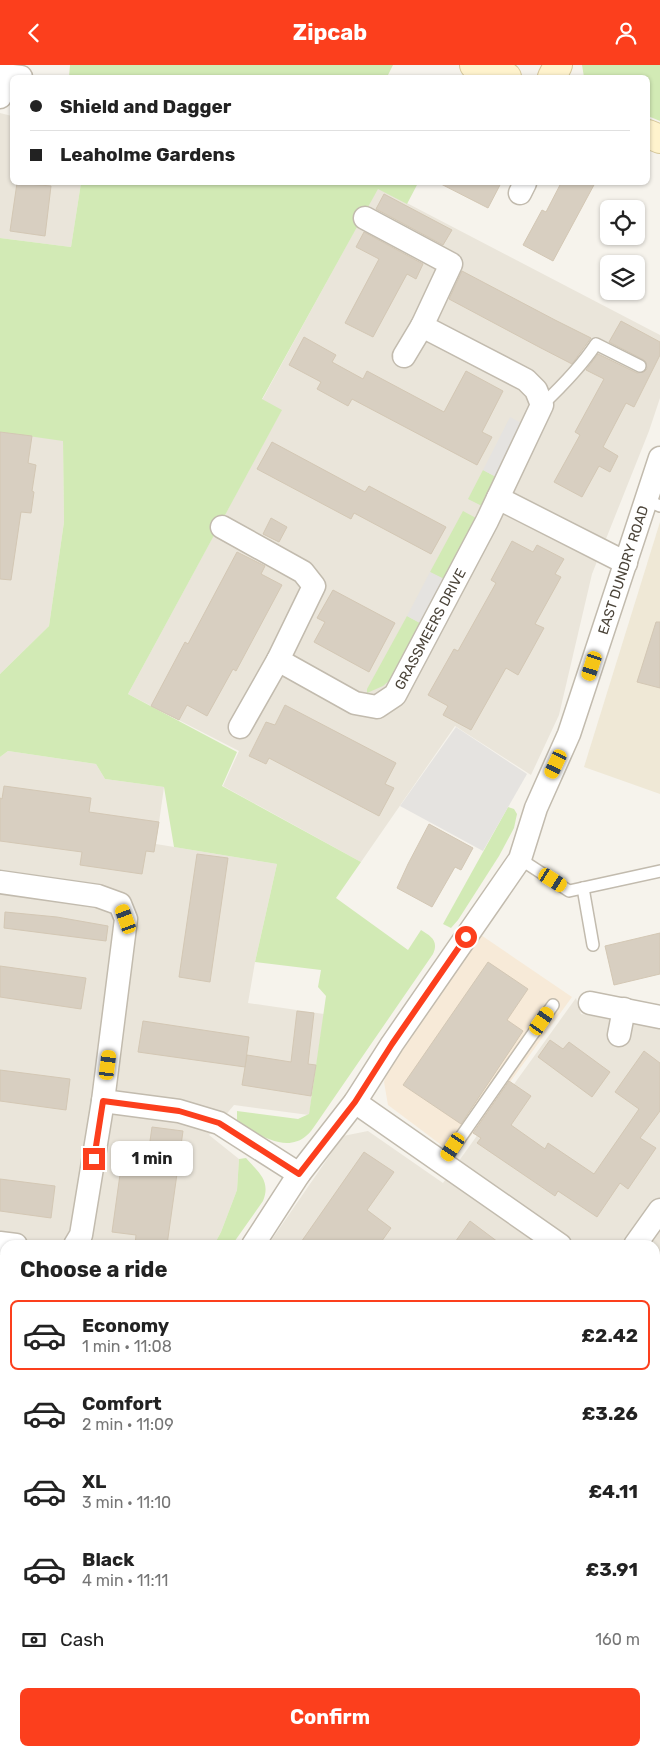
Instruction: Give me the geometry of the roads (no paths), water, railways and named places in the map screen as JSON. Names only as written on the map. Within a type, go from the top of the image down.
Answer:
[{"type":"street","points":[[478,70],[499,75]]},
{"type":"street","points":[[0,97],[4,75],[10,76]]},
{"type":"street","points":[[365,218],[451,264],[422,326],[404,356]]},
{"type":"street","points":[[422,326],[526,380],[536,390],[542,405]]},
{"type":"street","name":"GRASSMEERS DRIVE","points":[[278,660],[355,703],[377,707],[395,695],[498,499],[542,405]]},
{"type":"street","name":"EAST DUNDRY ROAD","points":[[255,1240],[299,1174],[355,1102],[392,1044],[520,859],[536,808],[569,734],[626,563],[653,503],[658,468]]},
{"type":"street","points":[[498,499],[626,563]]},
{"type":"street","points":[[222,527],[303,572],[314,586],[278,660],[240,727]]},
{"type":"street","points":[[0,882],[98,896],[120,904],[126,919],[103,1101],[81,1235],[78,1240]]},
{"type":"street","points":[[590,1003],[660,1017]]},
{"type":"street","points":[[618,1035],[624,1009]]},
{"type":"street","points":[[103,1101],[179,1111],[219,1123],[299,1174]]},
{"type":"street","points":[[355,1102],[544,1240]]},
{"type":"street","points":[[639,1240],[660,1210]]},
{"type":"lane","points":[[542,405],[579,367],[596,344],[640,366]]},
{"type":"lane","points":[[520,859],[569,891],[660,871]]},
{"type":"lane","points":[[582,888],[593,945]]},
{"type":"lane","points":[[442,1164],[553,1005]]}]
